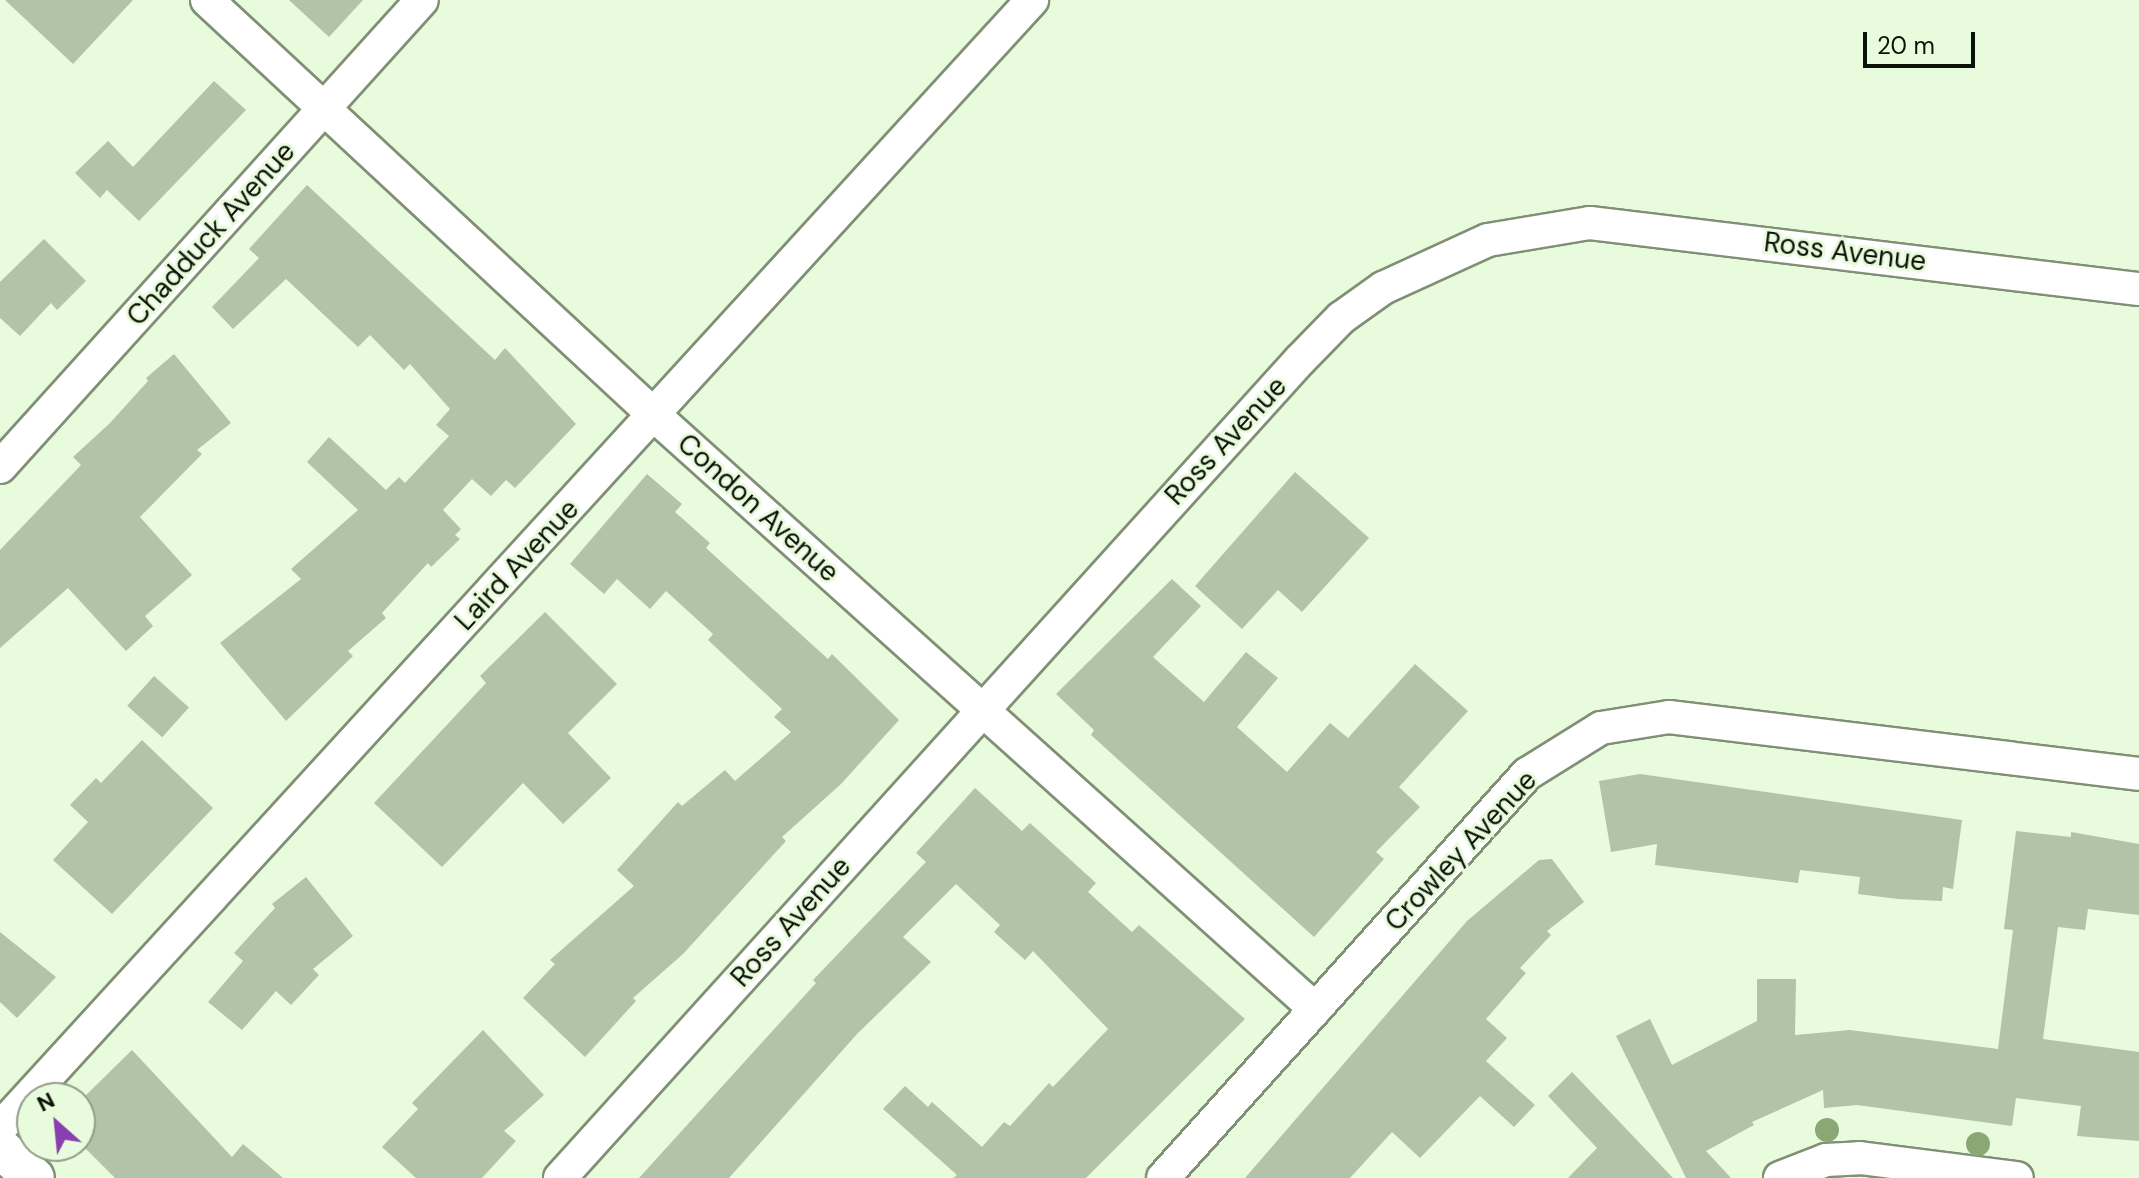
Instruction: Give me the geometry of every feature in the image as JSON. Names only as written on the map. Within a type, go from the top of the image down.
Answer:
[{"type":"street","name":"Condon Avenue","points":[[207,0],[654,415],[1315,1009]]},
{"type":"street","name":"Chadduck Avenue","points":[[0,467],[422,0]]},
{"type":"street","name":"Laird Avenue","points":[[0,1128],[1032,0]]},
{"type":"street","name":"Ross Avenue","points":[[560,1178],[1341,318],[1437,259],[1488,240],[1590,223],[2139,289]]},
{"type":"street","name":"Crowley Avenue","points":[[1163,1178],[1527,774],[1601,728],[1669,717],[2139,774]]},
{"type":"street","points":[[0,1148],[34,1178]]},
{"type":"street","points":[[1780,1178],[1826,1160],[1860,1158],[2017,1178]]},
{"type":"building","points":[[5,0],[133,0],[73,64]]},
{"type":"building","points":[[289,0],[363,0],[329,37]]},
{"type":"building","points":[[214,81],[246,110],[139,221],[107,190],[100,198],[75,173],[108,141],[133,167]]},
{"type":"building","points":[[307,185],[495,360],[505,348],[576,424],[515,488],[506,480],[491,496],[472,479],[443,510],[461,529],[455,535],[460,539],[431,567],[428,563],[382,613],[386,618],[348,651],[353,656],[286,721],[220,643],[301,579],[291,569],[358,510],[307,462],[329,437],[386,490],[399,477],[405,483],[449,436],[436,425],[450,409],[410,364],[404,370],[370,335],[358,347],[286,279],[233,329],[212,307],[259,258],[249,249]]},
{"type":"building","points":[[44,239],[86,281],[57,310],[51,303],[20,336],[0,318],[0,282]]},
{"type":"building","points":[[174,354],[231,423],[197,450],[202,454],[140,517],[192,575],[145,616],[153,626],[126,651],[68,588],[0,648],[0,550],[81,465],[73,457],[110,423],[148,381],[146,378]]},
{"type":"building","points":[[1295,472],[1369,538],[1302,612],[1278,590],[1242,629],[1195,586]]},
{"type":"building","points":[[647,474],[682,504],[675,512],[710,543],[706,548],[828,659],[832,654],[899,720],[841,784],[782,837],[786,841],[683,954],[633,998],[636,1001],[585,1057],[523,998],[555,964],[550,960],[634,886],[617,870],[678,802],[682,806],[725,770],[735,781],[791,732],[774,717],[782,709],[708,640],[713,634],[666,591],[650,609],[617,579],[604,594],[570,564]]},
{"type":"building","points":[[1172,579],[1201,606],[1153,657],[1204,702],[1246,652],[1278,678],[1237,727],[1287,772],[1330,723],[1348,738],[1415,664],[1468,711],[1399,787],[1420,807],[1376,852],[1384,859],[1314,937],[1091,735],[1094,730],[1056,694]]},
{"type":"building","points":[[545,612],[617,684],[568,733],[611,778],[563,824],[523,783],[442,867],[374,803],[486,683],[480,676]]},
{"type":"building","points":[[154,676],[189,707],[162,737],[127,706]]},
{"type":"building","points":[[142,740],[213,808],[112,914],[53,860],[88,822],[70,805],[96,778],[101,783]]},
{"type":"building","points":[[1640,774],[1962,820],[1953,889],[1943,887],[1942,901],[1898,899],[1858,894],[1860,877],[1800,870],[1798,883],[1655,865],[1657,844],[1611,852],[1599,781]]},
{"type":"building","points":[[975,788],[1022,831],[1030,823],[1096,883],[1088,892],[1132,932],[1139,925],[1245,1019],[1086,1178],[953,1178],[957,1175],[883,1109],[905,1086],[928,1107],[932,1102],[982,1147],[1004,1122],[1010,1126],[1049,1083],[1053,1087],[1108,1029],[1033,951],[1025,960],[994,932],[1000,925],[956,884],[903,937],[931,962],[857,1034],[729,1178],[639,1178],[816,983],[813,980],[926,862],[916,853]]},
{"type":"building","points":[[2016,831],[2071,837],[2071,832],[2139,844],[2139,915],[2088,909],[2085,930],[2058,927],[2043,1039],[2139,1052],[2139,1141],[2077,1136],[2081,1106],[2016,1098],[2012,1126],[1857,1105],[1824,1108],[1823,1090],[1752,1122],[1754,1125],[1706,1151],[1731,1178],[1686,1178],[1616,1036],[1650,1019],[1672,1065],[1757,1021],[1757,979],[1796,979],[1795,1035],[1850,1030],[1998,1049],[2013,930],[2004,929]]},
{"type":"building","points":[[1552,859],[1584,902],[1547,931],[1551,935],[1520,968],[1526,973],[1486,1019],[1507,1038],[1486,1061],[1535,1105],[1514,1127],[1480,1096],[1420,1158],[1392,1132],[1350,1178],[1245,1178],[1467,921],[1539,860]]},
{"type":"building","points":[[306,877],[353,936],[313,969],[319,975],[291,1005],[276,991],[242,1030],[208,1002],[243,961],[234,953],[275,908],[272,904]]},
{"type":"building","points":[[0,932],[56,977],[17,1018],[0,1002]]},
{"type":"building","points":[[483,1030],[544,1095],[504,1131],[516,1141],[482,1178],[416,1178],[382,1147],[418,1109],[412,1103]]},
{"type":"building","points":[[132,1050],[232,1157],[243,1144],[283,1178],[115,1178],[96,1159],[96,1085]]},
{"type":"building","points":[[1572,1072],[1673,1178],[1568,1178],[1597,1148],[1548,1096]]}]
